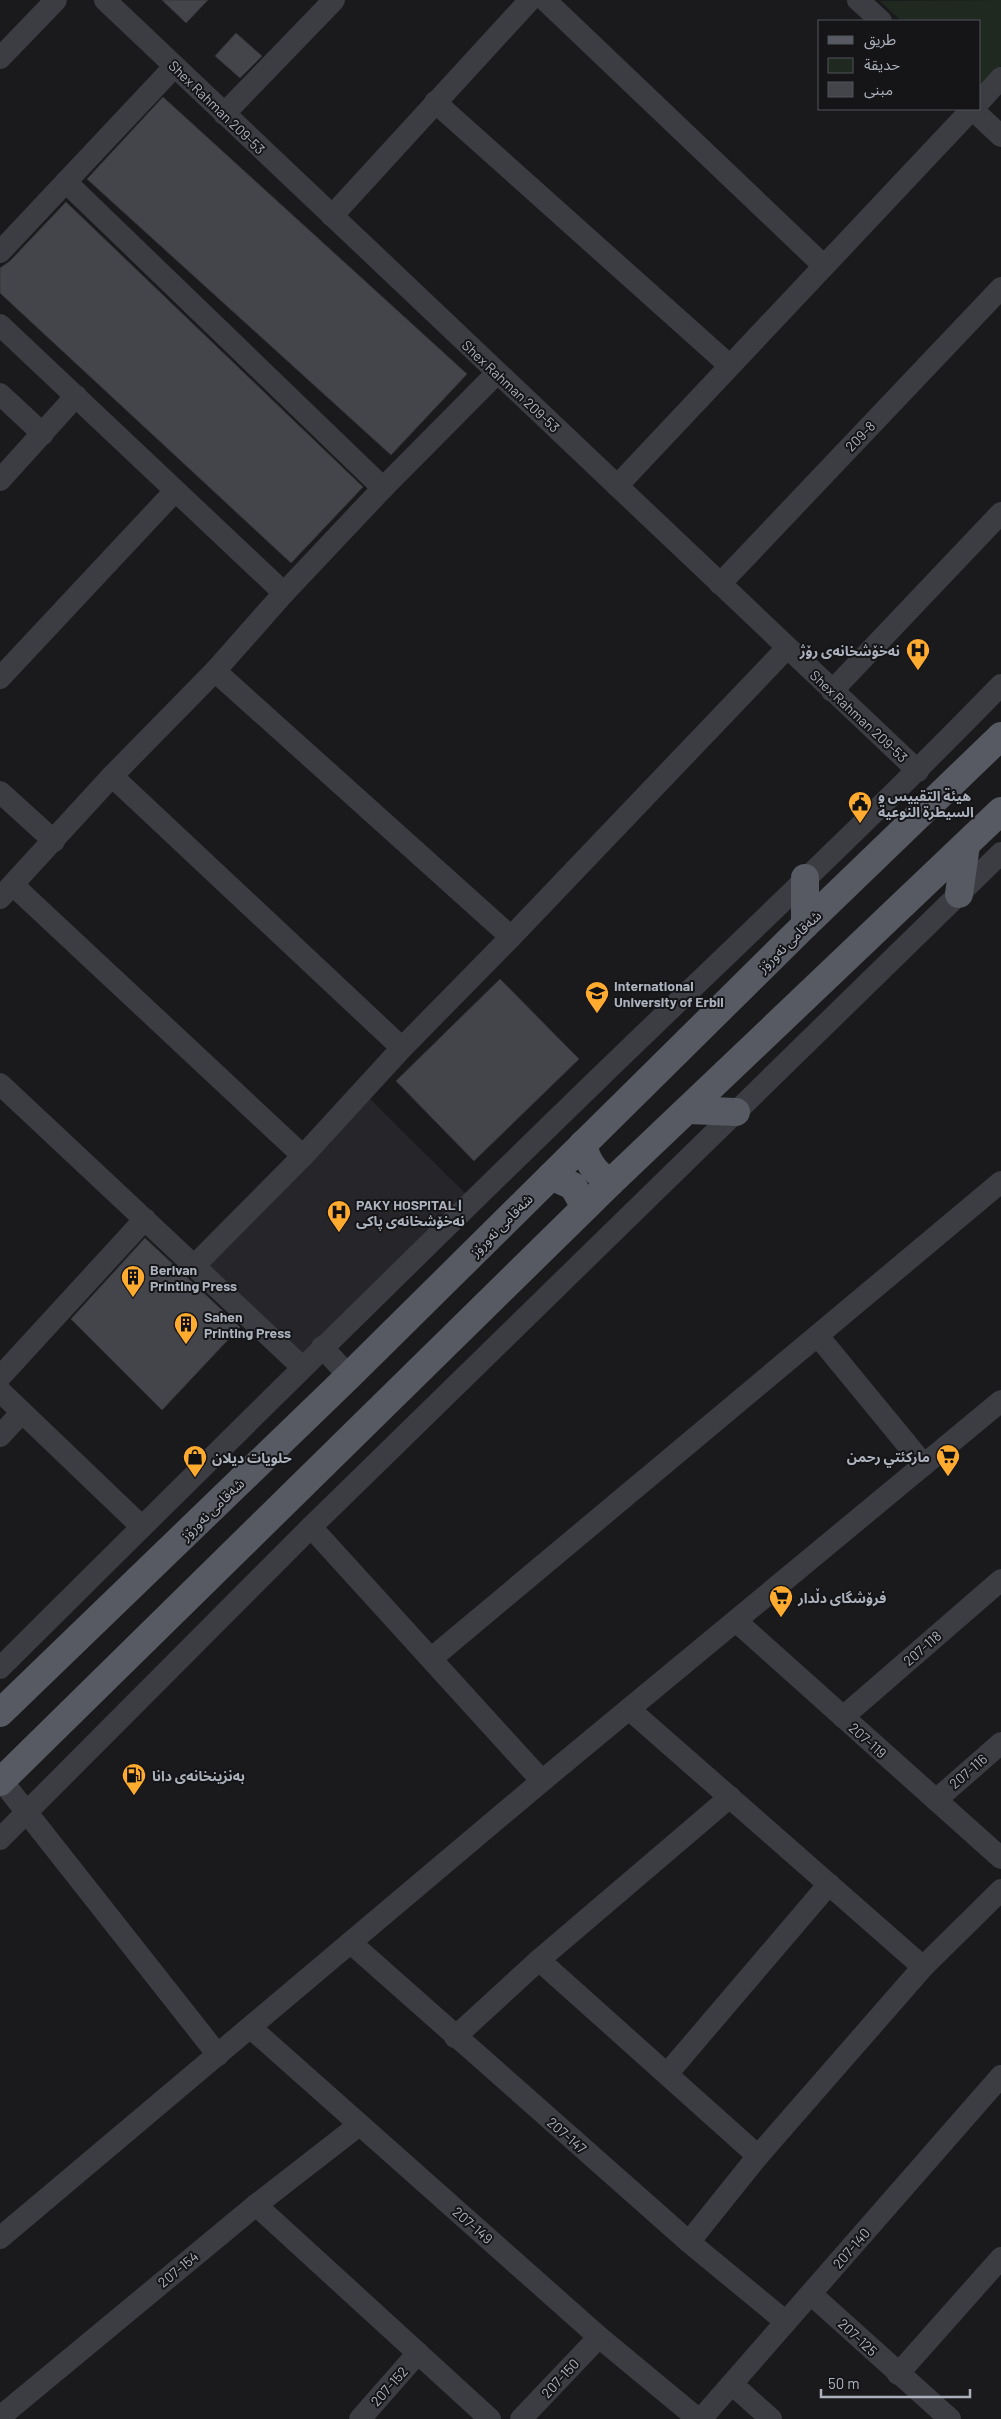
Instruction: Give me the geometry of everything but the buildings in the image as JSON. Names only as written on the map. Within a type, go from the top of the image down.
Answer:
[{"type":"main road","name":"شەقامی نەورۆز","points":[[0,1713],[10,1694],[349,1376],[805,925],[1001,736]]},
{"type":"main road","points":[[1,1782],[585,1207],[1001,811]]},
{"type":"main road","points":[[959,894],[966,845]]},
{"type":"main road","points":[[805,878],[805,925]]},
{"type":"main road","points":[[689,1110],[736,1112]]},
{"type":"main road","points":[[584,1144],[589,1163],[602,1177],[611,1182]]},
{"type":"main road","points":[[551,1176],[573,1186],[585,1207]]},
{"type":"street","points":[[0,58],[56,0]]},
{"type":"street","name":"Shex Rahman 209-53","points":[[105,0],[918,771]]},
{"type":"street","points":[[224,114],[334,0]]},
{"type":"street","points":[[332,216],[530,0]]},
{"type":"street","points":[[545,0],[823,265]]},
{"type":"street","points":[[858,0],[880,20]]},
{"type":"street","points":[[0,252],[174,67]]},
{"type":"street","points":[[981,100],[1001,78]]},
{"type":"street","points":[[435,102],[729,365]]},
{"type":"street","points":[[617,486],[823,265],[971,110]]},
{"type":"street","points":[[973,110],[1001,136]]},
{"type":"street","points":[[66,182],[383,488]]},
{"type":"street","name":"209-8","points":[[720,584],[1001,288]]},
{"type":"street","points":[[0,325],[284,593]]},
{"type":"street","points":[[303,1156],[7,891],[112,776],[215,671],[284,593],[383,488],[497,373]]},
{"type":"street","points":[[0,394],[43,434]]},
{"type":"street","points":[[0,480],[76,396]]},
{"type":"street","points":[[0,678],[175,491]]},
{"type":"street","points":[[832,691],[1001,513]]},
{"type":"street","points":[[195,1265],[303,1156],[402,1048],[512,937],[787,648]]},
{"type":"street","points":[[215,671],[512,937]]},
{"type":"street","points":[[0,1668],[322,1347],[805,878],[918,771],[1001,685]]},
{"type":"street","points":[[112,776],[402,1048]]},
{"type":"street","points":[[0,792],[54,841]]},
{"type":"street","points":[[0,1838],[311,1526],[1001,853]]},
{"type":"street","points":[[0,1084],[302,1367]]},
{"type":"street","points":[[432,1658],[1001,1182]]},
{"type":"street","points":[[0,1377],[145,1219]]},
{"type":"street","points":[[818,1336],[924,1465]]},
{"type":"street","points":[[322,1347],[349,1376]]},
{"type":"street","points":[[0,1391],[142,1527]]},
{"type":"street","points":[[0,2238],[542,1781],[1001,1401]]},
{"type":"street","points":[[0,1436],[22,1412]]},
{"type":"street","points":[[311,1526],[542,1781]]},
{"type":"street","name":"207-118","points":[[843,1717],[1001,1580]]},
{"type":"street","name":"207-119","points":[[736,1621],[1001,1858]]},
{"type":"street","points":[[629,1709],[923,1968]]},
{"type":"street","name":"207-116","points":[[936,1800],[1001,1743]]},
{"type":"street","points":[[1,1782],[27,1812],[218,2055]]},
{"type":"street","points":[[455,2037],[539,1960],[730,1797]]},
{"type":"street","points":[[667,2074],[829,1884]]},
{"type":"street","points":[[689,2242],[758,2156],[923,1968],[1001,1890]]},
{"type":"street","name":"207-147","points":[[351,1943],[689,2242],[786,2322]]},
{"type":"street","points":[[539,1960],[758,2156]]},
{"type":"street","name":"207-149","points":[[251,2028],[599,2337],[699,2419]]},
{"type":"street","name":"207-140","points":[[699,2419],[732,2384],[1001,2076]]},
{"type":"street","name":"207-154","points":[[0,2416],[256,2205],[359,2125]]},
{"type":"street","points":[[256,2205],[490,2419]]},
{"type":"street","points":[[898,2374],[1001,2258]]},
{"type":"street","name":"207-125","points":[[811,2294],[950,2419]]},
{"type":"street","name":"207-150","points":[[521,2419],[599,2337]]},
{"type":"street","name":"207-152","points":[[360,2419],[418,2354]]},
{"type":"street","points":[[732,2384],[771,2419]]},
{"type":"shaded area","name":"PAKY HOSPITAL | نەخۆشخانەی پاکی","points":[[366,1095],[474,1202],[308,1363],[205,1264]]},
{"type":"green space","points":[[1001,0],[1001,66],[981,88],[981,20],[900,20],[880,1]]},
{"type":"place","name":"نەخۆشخانەی رۆژ","points":[[918,671]]},
{"type":"place","name":"هيئة التقييس و السيطرة النوعية","points":[[860,824]]},
{"type":"place","name":"International University of Erbil","points":[[597,1014]]},
{"type":"place","name":"PAKY HOSPITAL | نەخۆشخانەی پاکی","points":[[339,1233]]},
{"type":"place","name":"Berivan Printing Press","points":[[133,1298]]},
{"type":"place","name":"Sahen Printing Press","points":[[186,1345]]},
{"type":"place","name":"ماركئتي رحمن","points":[[948,1477]]},
{"type":"place","name":"حلويات ديلان","points":[[195,1478]]},
{"type":"place","name":"فرۆشگای دڵدار","points":[[781,1618]]},
{"type":"place","name":"بەنزینخانەی دانا","points":[[134,1796]]}]
